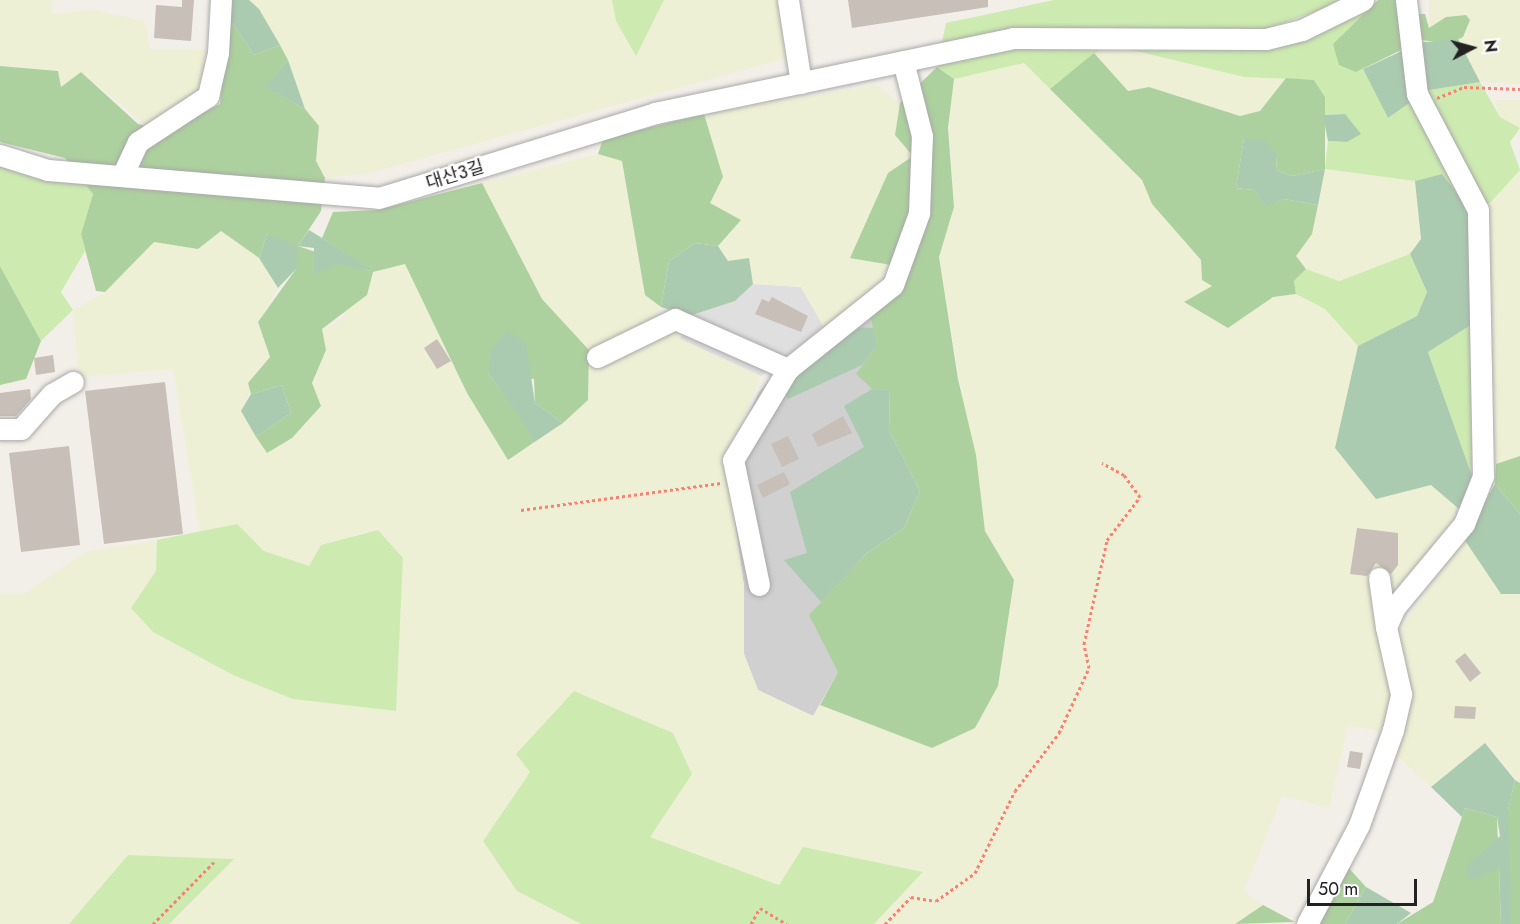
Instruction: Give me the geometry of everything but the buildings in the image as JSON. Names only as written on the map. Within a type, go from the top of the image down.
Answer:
[{"type":"street","points":[[122,176],[138,142],[208,96],[218,53],[221,0]]},
{"type":"street","points":[[788,0],[801,83]]},
{"type":"street","name":"대산3길","points":[[0,155],[48,170],[379,198],[655,113],[1013,38],[1266,39],[1302,30],[1363,0]]},
{"type":"street","points":[[1386,627],[1395,607],[1464,524],[1483,476],[1478,210],[1422,104],[1406,0]]},
{"type":"street","points":[[759,585],[733,460],[740,444],[788,369],[893,285],[919,213],[922,147],[903,61]]},
{"type":"street","points":[[597,357],[675,319],[788,369]]},
{"type":"street","points":[[0,429],[21,429],[52,394],[73,382]]},
{"type":"street","points":[[1307,924],[1359,825],[1393,730],[1401,694],[1386,627],[1379,578]]},
{"type":"path","points":[[1422,104],[1464,87],[1520,89]]},
{"type":"path","points":[[885,924],[911,897],[936,901],[975,873],[1015,791],[1059,733],[1089,668],[1084,644],[1107,540],[1140,497],[1124,475],[1102,463]]},
{"type":"path","points":[[521,510],[738,481]]},
{"type":"path","points":[[153,924],[214,862]]},
{"type":"path","points":[[752,924],[759,908],[786,924]]},
{"type":"shaded area","points":[[753,284],[801,287],[824,327],[761,376],[680,339],[689,316],[735,301]]},
{"type":"shaded area","points":[[868,308],[889,390],[838,672],[813,716],[758,690],[744,654],[744,586],[726,461],[759,392],[779,369]]},
{"type":"green space","points":[[0,0],[51,0],[53,14],[95,10],[145,21],[150,49],[206,50],[202,89],[147,126],[81,72],[61,87],[58,71],[0,66]]},
{"type":"green space","points":[[231,0],[249,0],[259,9],[280,45],[254,55],[229,18]]},
{"type":"green space","points":[[249,0],[612,0],[616,21],[636,55],[664,0],[787,0],[791,57],[369,173],[325,178],[316,161],[319,126],[305,109],[280,45]]},
{"type":"green space","points":[[612,0],[664,0],[636,56],[616,21]]},
{"type":"green space","points":[[1054,0],[1347,0],[1257,32],[1263,48],[1374,4],[1358,21],[1356,72],[1363,69],[1388,118],[1423,91],[1480,82],[1500,117],[1520,128],[1510,142],[1520,170],[1490,203],[1468,208],[1442,174],[1415,181],[1325,169],[1328,141],[1347,142],[1345,114],[1323,115],[1325,97],[1314,80],[1244,77],[1107,44],[1050,89],[1024,63],[954,79],[937,67],[946,23]]},
{"type":"green space","points":[[1378,0],[1416,0],[1414,14],[1425,14],[1429,28],[1446,17],[1466,15],[1470,20],[1463,37],[1449,44],[1422,40],[1356,72],[1339,65],[1333,44]]},
{"type":"green space","points":[[1429,0],[1520,0],[1520,84],[1480,82],[1458,39],[1463,37],[1446,18],[1429,28]]},
{"type":"green space","points":[[229,18],[254,55],[280,45],[288,60],[266,87],[305,109],[319,126],[316,161],[325,178],[321,211],[298,246],[371,271],[322,238],[333,212],[378,210],[482,183],[542,299],[589,350],[588,400],[563,423],[535,403],[534,379],[488,373],[526,424],[533,443],[508,460],[467,393],[405,264],[373,272],[367,295],[322,329],[326,350],[312,383],[321,406],[292,438],[267,453],[256,437],[291,413],[282,385],[251,394],[248,383],[270,357],[258,322],[296,269],[267,234],[259,258],[221,231],[198,249],[154,242],[105,292],[96,291],[81,234],[93,194],[65,158],[0,142],[0,66],[58,71],[61,87],[81,72],[138,124],[167,132],[220,104]]},
{"type":"green space","points":[[1458,39],[1480,82],[1423,91],[1416,43]]},
{"type":"green space","points":[[1107,44],[1244,77],[1286,78],[1260,112],[1240,116],[1149,87],[1128,91],[1094,53]]},
{"type":"green space","points":[[1404,50],[1412,101],[1388,118],[1363,69]]},
{"type":"green space","points":[[1094,53],[1128,91],[1149,87],[1240,116],[1260,111],[1286,78],[1314,80],[1325,97],[1325,169],[1292,176],[1276,170],[1277,155],[1244,138],[1236,188],[1254,190],[1266,205],[1284,199],[1318,205],[1312,234],[1296,256],[1306,269],[1294,281],[1296,294],[1273,297],[1228,328],[1184,302],[1212,286],[1202,280],[1201,260],[1152,204],[1142,180],[1050,89]]},
{"type":"green space","points":[[288,60],[305,109],[265,87]]},
{"type":"green space","points":[[1024,62],[1142,181],[1152,204],[1201,260],[1202,280],[1212,286],[1184,303],[1228,328],[1273,297],[1296,294],[1325,309],[1358,346],[1335,448],[1376,499],[1431,485],[1459,509],[1380,634],[1395,694],[1384,739],[1378,731],[1348,726],[1329,808],[1282,796],[1244,891],[1263,905],[1235,924],[874,924],[923,873],[779,885],[649,837],[692,774],[673,734],[640,722],[530,771],[483,841],[517,891],[581,924],[169,924],[233,859],[128,855],[69,924],[0,924],[0,594],[24,594],[85,552],[157,540],[156,571],[132,608],[153,632],[233,675],[293,699],[396,711],[403,558],[378,531],[356,534],[309,567],[264,551],[237,524],[200,532],[173,369],[79,377],[73,310],[105,292],[154,242],[198,249],[221,231],[259,258],[278,288],[258,322],[270,357],[249,383],[251,394],[241,411],[266,453],[312,383],[326,350],[322,329],[341,319],[373,271],[405,264],[467,393],[509,460],[588,400],[589,351],[542,299],[482,183],[598,154],[622,161],[645,295],[661,307],[646,326],[684,329],[680,339],[761,376],[726,461],[744,586],[744,654],[758,690],[813,716],[820,705],[932,748],[998,686],[1014,580],[985,531],[939,257],[954,207],[949,118],[954,79]]},
{"type":"green space","points":[[937,67],[954,79],[948,128],[954,207],[939,257],[958,379],[976,455],[985,531],[1014,580],[998,686],[975,728],[932,748],[820,705],[838,672],[809,615],[867,553],[904,528],[920,491],[890,432],[889,390],[872,389],[856,374],[877,345],[868,308],[903,267],[850,258],[888,173],[913,156],[895,135],[900,103]]},
{"type":"green space","points":[[877,85],[900,103],[895,135],[913,156],[888,174],[850,257],[889,265],[875,286],[824,327],[801,287],[753,284],[749,258],[728,261],[718,246],[740,220],[710,203],[723,177],[704,114]]},
{"type":"green space","points":[[1494,100],[1520,100],[1520,128],[1500,117]]},
{"type":"green space","points":[[704,114],[723,177],[710,203],[741,220],[718,246],[695,243],[669,261],[661,307],[645,295],[622,161],[598,154],[603,139]]},
{"type":"green space","points":[[1345,114],[1361,134],[1347,142],[1328,141],[1323,115]]},
{"type":"green space","points":[[1244,138],[1266,141],[1277,155],[1276,170],[1292,176],[1325,169],[1318,205],[1284,199],[1266,206],[1254,190],[1236,188]]},
{"type":"green space","points":[[0,166],[83,180],[93,194],[81,234],[85,251],[61,292],[73,310],[41,341],[0,266]]},
{"type":"green space","points":[[1325,169],[1415,181],[1421,239],[1410,254],[1339,281],[1306,269],[1296,256],[1312,234]]},
{"type":"green space","points":[[1520,170],[1520,456],[1496,464],[1490,203]]},
{"type":"green space","points":[[1442,174],[1468,208],[1471,325],[1428,352],[1472,476],[1459,509],[1431,485],[1376,499],[1335,448],[1358,346],[1417,316],[1427,292],[1410,254],[1421,239],[1415,181]]},
{"type":"green space","points":[[309,230],[373,271],[339,264],[314,274],[314,248],[298,246]]},
{"type":"green space","points":[[267,234],[298,246],[296,269],[278,288],[259,258]]},
{"type":"green space","points":[[695,243],[718,246],[728,261],[749,258],[753,284],[735,301],[689,316],[661,307],[669,261]]},
{"type":"green space","points":[[1410,254],[1427,292],[1417,316],[1358,346],[1325,309],[1296,294],[1294,281],[1306,269],[1339,281]]},
{"type":"green space","points":[[0,266],[41,341],[26,379],[0,385]]},
{"type":"green space","points":[[1471,325],[1472,476],[1428,352]]},
{"type":"green space","points":[[852,327],[873,328],[877,345],[862,365],[788,399],[781,391],[795,375]]},
{"type":"green space","points":[[509,331],[526,344],[535,403],[563,423],[533,443],[525,424],[488,373],[491,350]]},
{"type":"green space","points":[[282,385],[291,413],[256,437],[241,411],[251,394]]},
{"type":"green space","points":[[872,389],[889,390],[890,432],[920,491],[904,528],[867,553],[821,602],[784,560],[807,553],[790,492],[864,447],[844,406]]},
{"type":"green space","points":[[1520,456],[1520,514],[1495,484],[1496,464]]},
{"type":"green space","points":[[1495,484],[1520,514],[1520,594],[1501,594],[1464,539]]},
{"type":"green space","points":[[237,524],[264,551],[309,566],[321,545],[378,530],[403,558],[396,711],[293,699],[233,675],[153,632],[131,608],[156,571],[157,540]]},
{"type":"green space","points":[[1464,539],[1501,594],[1520,594],[1520,783],[1485,743],[1431,787],[1393,752],[1397,634]]},
{"type":"green space","points":[[574,691],[673,733],[692,774],[650,837],[779,885],[803,847],[923,872],[874,924],[581,924],[517,891],[483,841],[530,772],[516,754]]},
{"type":"green space","points":[[1485,743],[1515,780],[1508,810],[1512,924],[1501,924],[1499,868],[1470,881],[1466,867],[1500,836],[1497,817],[1465,808],[1462,817],[1431,787]]},
{"type":"green space","points":[[1515,780],[1520,783],[1520,924],[1512,924],[1508,883],[1508,810]]},
{"type":"green space","points":[[1465,808],[1497,817],[1501,924],[1397,924],[1433,902]]},
{"type":"green space","points":[[128,855],[234,859],[169,924],[69,924]]},
{"type":"green space","points":[[1346,865],[1366,887],[1345,924],[1314,924]]},
{"type":"green space","points":[[1366,887],[1411,913],[1397,924],[1345,924]]},
{"type":"green space","points":[[1263,905],[1295,922],[1235,924]]}]
